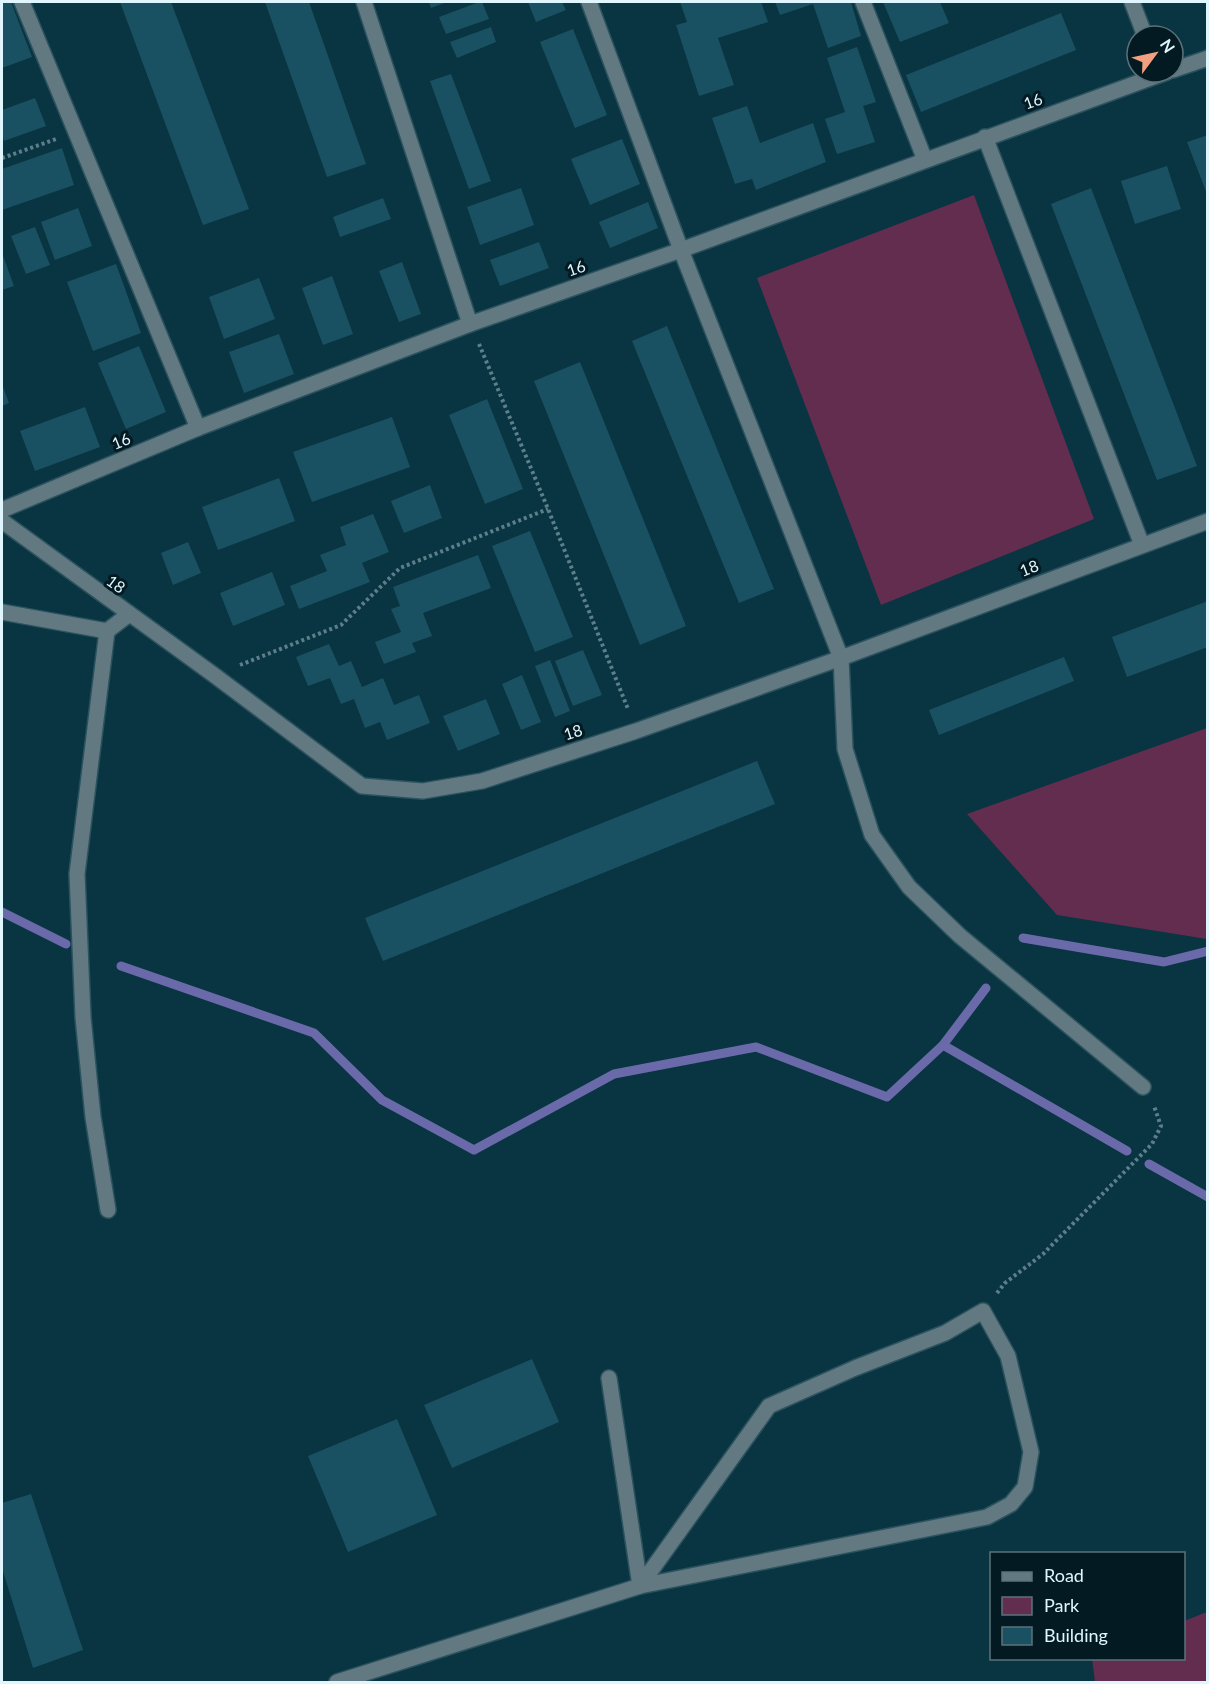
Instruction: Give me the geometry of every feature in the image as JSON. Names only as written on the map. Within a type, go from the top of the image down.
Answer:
[{"type":"street","points":[[22,2],[198,428]]},
{"type":"street","points":[[363,2],[470,324]]},
{"type":"street","points":[[590,2],[681,250],[841,658],[845,749],[872,835],[909,887],[960,936],[1143,1088]]},
{"type":"street","points":[[862,2],[925,160]]},
{"type":"street","points":[[1132,2],[1140,24]]},
{"type":"street","name":"16","points":[[1185,65],[1208,58]]},
{"type":"street","name":"16","points":[[2,510],[198,428],[470,324],[681,250],[1132,84]]},
{"type":"street","points":[[985,137],[1142,545]]},
{"type":"street","name":"18","points":[[2,521],[362,786],[423,790],[482,781],[636,731],[841,658],[1208,521]]},
{"type":"street","points":[[2,612],[107,631]]},
{"type":"street","points":[[108,1210],[93,1118],[83,1017],[77,874],[107,631],[128,615]]},
{"type":"street","points":[[338,1683],[640,1586],[987,1517],[1011,1504],[1025,1487],[1031,1452],[1008,1356],[983,1311],[945,1333],[855,1368],[769,1406],[640,1586]]},
{"type":"street","points":[[609,1378],[640,1586]]},
{"type":"path","points":[[2,158],[76,131]]},
{"type":"path","points":[[470,324],[549,509],[636,731]]},
{"type":"path","points":[[214,675],[341,625],[400,568],[549,509]]},
{"type":"path","points":[[983,1311],[1005,1283],[1043,1254],[1152,1144],[1161,1126],[1153,1104],[1143,1088]]},
{"type":"green space","points":[[974,195],[1094,519],[881,605],[757,278]]},
{"type":"green space","points":[[1207,728],[1207,939],[1057,915],[967,814]]},
{"type":"green space","points":[[1207,1612],[1207,1682],[1095,1682],[1092,1660],[1185,1660],[1185,1621]]},
{"type":"building","points":[[2,2],[11,2],[32,57],[2,68]]},
{"type":"building","points":[[120,2],[171,2],[249,209],[203,225]]},
{"type":"building","points":[[265,2],[309,2],[366,164],[327,177]]},
{"type":"building","points":[[429,2],[447,2],[431,8]]},
{"type":"building","points":[[482,2],[489,19],[446,34],[439,17]]},
{"type":"building","points":[[528,2],[562,2],[566,10],[536,22]]},
{"type":"building","points":[[680,2],[761,2],[768,22],[718,38],[734,85],[699,96],[676,25],[687,22]]},
{"type":"building","points":[[775,2],[851,2],[861,36],[828,48],[813,4],[780,15]]},
{"type":"building","points":[[883,2],[940,2],[949,23],[900,42]]},
{"type":"building","points":[[1061,13],[1076,50],[921,112],[906,75]]},
{"type":"building","points":[[491,27],[496,42],[457,58],[450,42]]},
{"type":"building","points":[[573,29],[607,115],[575,128],[540,42]]},
{"type":"building","points":[[857,47],[876,102],[863,106],[875,142],[837,154],[825,119],[845,112],[827,58]]},
{"type":"building","points":[[451,74],[491,181],[469,189],[430,81]]},
{"type":"building","points":[[35,98],[46,126],[4,141],[2,110]]},
{"type":"building","points":[[747,106],[760,143],[813,123],[826,162],[756,190],[752,179],[735,184],[712,118]]},
{"type":"building","points":[[1208,135],[1208,194],[1207,194],[1187,142]]},
{"type":"building","points":[[622,139],[640,184],[590,205],[571,159]]},
{"type":"building","points":[[62,148],[74,185],[2,210],[2,169]]},
{"type":"building","points":[[1167,166],[1181,209],[1135,224],[1121,181]]},
{"type":"building","points":[[521,188],[534,225],[480,245],[467,207]]},
{"type":"building","points":[[1091,188],[1197,466],[1157,480],[1051,204]]},
{"type":"building","points":[[383,198],[391,219],[340,237],[333,217]]},
{"type":"building","points":[[648,202],[658,228],[610,248],[599,222]]},
{"type":"building","points":[[78,208],[92,246],[55,260],[41,222]]},
{"type":"building","points":[[35,227],[50,265],[26,274],[11,236]]},
{"type":"building","points":[[539,242],[549,268],[500,286],[490,260]]},
{"type":"building","points":[[2,253],[14,286],[2,290]]},
{"type":"building","points":[[402,262],[421,314],[399,322],[379,271]]},
{"type":"building","points":[[116,264],[141,333],[93,351],[67,282]]},
{"type":"building","points":[[332,276],[353,334],[323,345],[302,288]]},
{"type":"building","points":[[259,278],[275,319],[224,339],[209,297]]},
{"type":"building","points":[[667,326],[774,589],[739,603],[632,341]]},
{"type":"building","points":[[279,334],[294,374],[244,393],[229,352]]},
{"type":"building","points":[[139,346],[166,412],[126,429],[98,363]]},
{"type":"building","points":[[580,362],[686,626],[640,645],[534,381]]},
{"type":"building","points":[[2,384],[9,403],[2,406]]},
{"type":"building","points":[[487,399],[523,489],[485,504],[449,415]]},
{"type":"building","points":[[85,407],[100,447],[35,471],[20,431]]},
{"type":"building","points":[[392,417],[410,467],[312,502],[293,452]]},
{"type":"building","points":[[279,478],[295,521],[218,550],[202,507]]},
{"type":"building","points":[[430,485],[442,518],[404,533],[391,501]]},
{"type":"building","points":[[373,514],[389,552],[362,563],[370,582],[299,609],[290,586],[327,571],[320,555],[346,545],[340,527]]},
{"type":"building","points":[[530,531],[573,637],[535,652],[492,546]]},
{"type":"building","points":[[188,542],[201,573],[173,585],[161,553]]},
{"type":"building","points":[[478,555],[491,588],[423,613],[432,636],[412,643],[416,652],[384,664],[375,642],[401,632],[391,609],[400,606],[393,587]]},
{"type":"building","points":[[272,572],[285,605],[233,626],[220,593]]},
{"type":"building","points":[[1208,601],[1208,647],[1127,677],[1112,637]]},
{"type":"building","points":[[329,644],[339,666],[351,661],[362,687],[383,678],[394,705],[419,695],[430,723],[387,740],[380,722],[365,728],[354,699],[341,704],[330,678],[308,686],[296,657]]},
{"type":"building","points":[[583,650],[602,695],[573,706],[555,661]]},
{"type":"building","points":[[1064,657],[1074,681],[939,735],[929,710]]},
{"type":"building","points":[[550,660],[570,711],[555,717],[535,666]]},
{"type":"building","points":[[522,675],[541,722],[521,730],[502,684]]},
{"type":"building","points":[[486,699],[500,734],[458,751],[443,716]]},
{"type":"building","points":[[757,761],[775,804],[383,961],[365,918]]},
{"type":"building","points":[[532,1359],[559,1422],[452,1468],[424,1405]]},
{"type":"building","points":[[397,1419],[437,1515],[348,1552],[308,1456]]},
{"type":"building","points":[[31,1494],[83,1650],[33,1668],[2,1568],[2,1503]]},
{"type":"waterway","points":[[2,912],[66,944]]},
{"type":"waterway","points":[[1023,938],[1164,962],[1208,951]]},
{"type":"waterway","points":[[121,966],[314,1033],[382,1100],[474,1150],[614,1074],[756,1047],[887,1097],[943,1045],[986,988]]},
{"type":"waterway","points":[[943,1045],[1127,1151]]},
{"type":"waterway","points":[[1149,1164],[1208,1197]]}]
